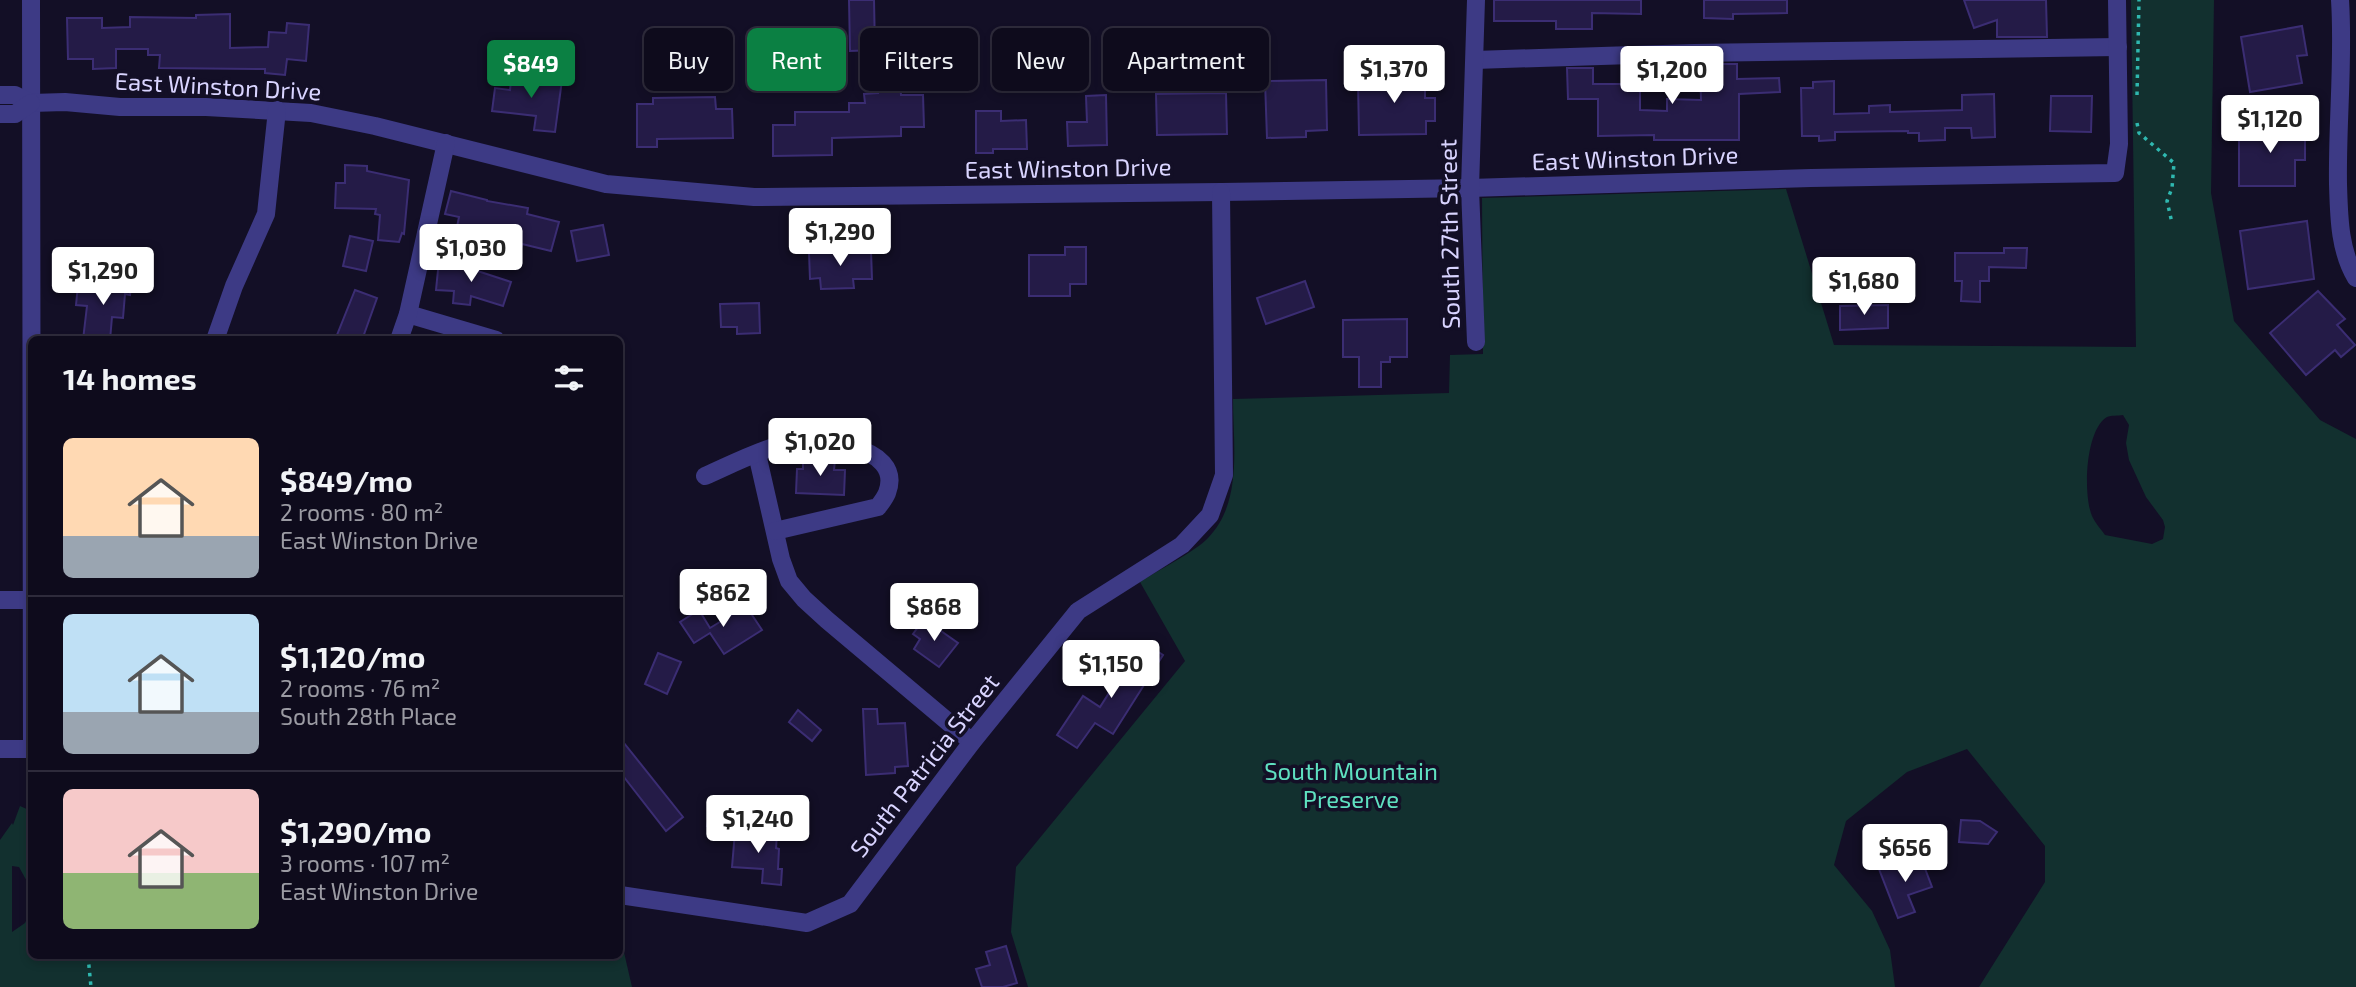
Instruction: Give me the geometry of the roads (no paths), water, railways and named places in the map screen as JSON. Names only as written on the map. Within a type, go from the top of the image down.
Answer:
[{"type":"street","points":[[31,0],[31,336]]},
{"type":"street","name":"South 27th Street","points":[[1476,0],[1470,188],[1476,342]]},
{"type":"street","points":[[1475,60],[1693,53],[2118,47],[2117,0]]},
{"type":"street","points":[[2340,0],[2340,229],[2350,269],[2356,278]]},
{"type":"street","name":"East Winston Drive","points":[[0,95],[15,95],[31,103],[65,102],[120,107],[311,113],[446,143],[606,184],[754,197],[1470,188],[2115,173],[2119,144],[2118,47]]},
{"type":"street","name":"East Winston Drive","points":[[0,114],[15,114],[31,103]]},
{"type":"street","points":[[216,336],[234,286],[266,214],[277,110]]},
{"type":"street","points":[[400,336],[408,314],[446,143]]},
{"type":"street","name":"South Patricia Street","points":[[623,895],[807,923],[850,904],[972,742],[1078,611],[1182,545],[1210,515],[1224,475],[1220,192]]},
{"type":"street","points":[[408,314],[482,336]]},
{"type":"street","points":[[705,476],[782,444],[814,441],[854,447],[881,459],[889,476],[887,493],[878,507],[775,531]]},
{"type":"street","points":[[757,454],[780,559],[789,581],[827,620],[972,742]]},
{"type":"street","points":[[0,600],[28,600]]},
{"type":"street","points":[[0,749],[28,750]]},
{"type":"park label","name":"South Mountain Preserve","points":[[1351,786]]}]
